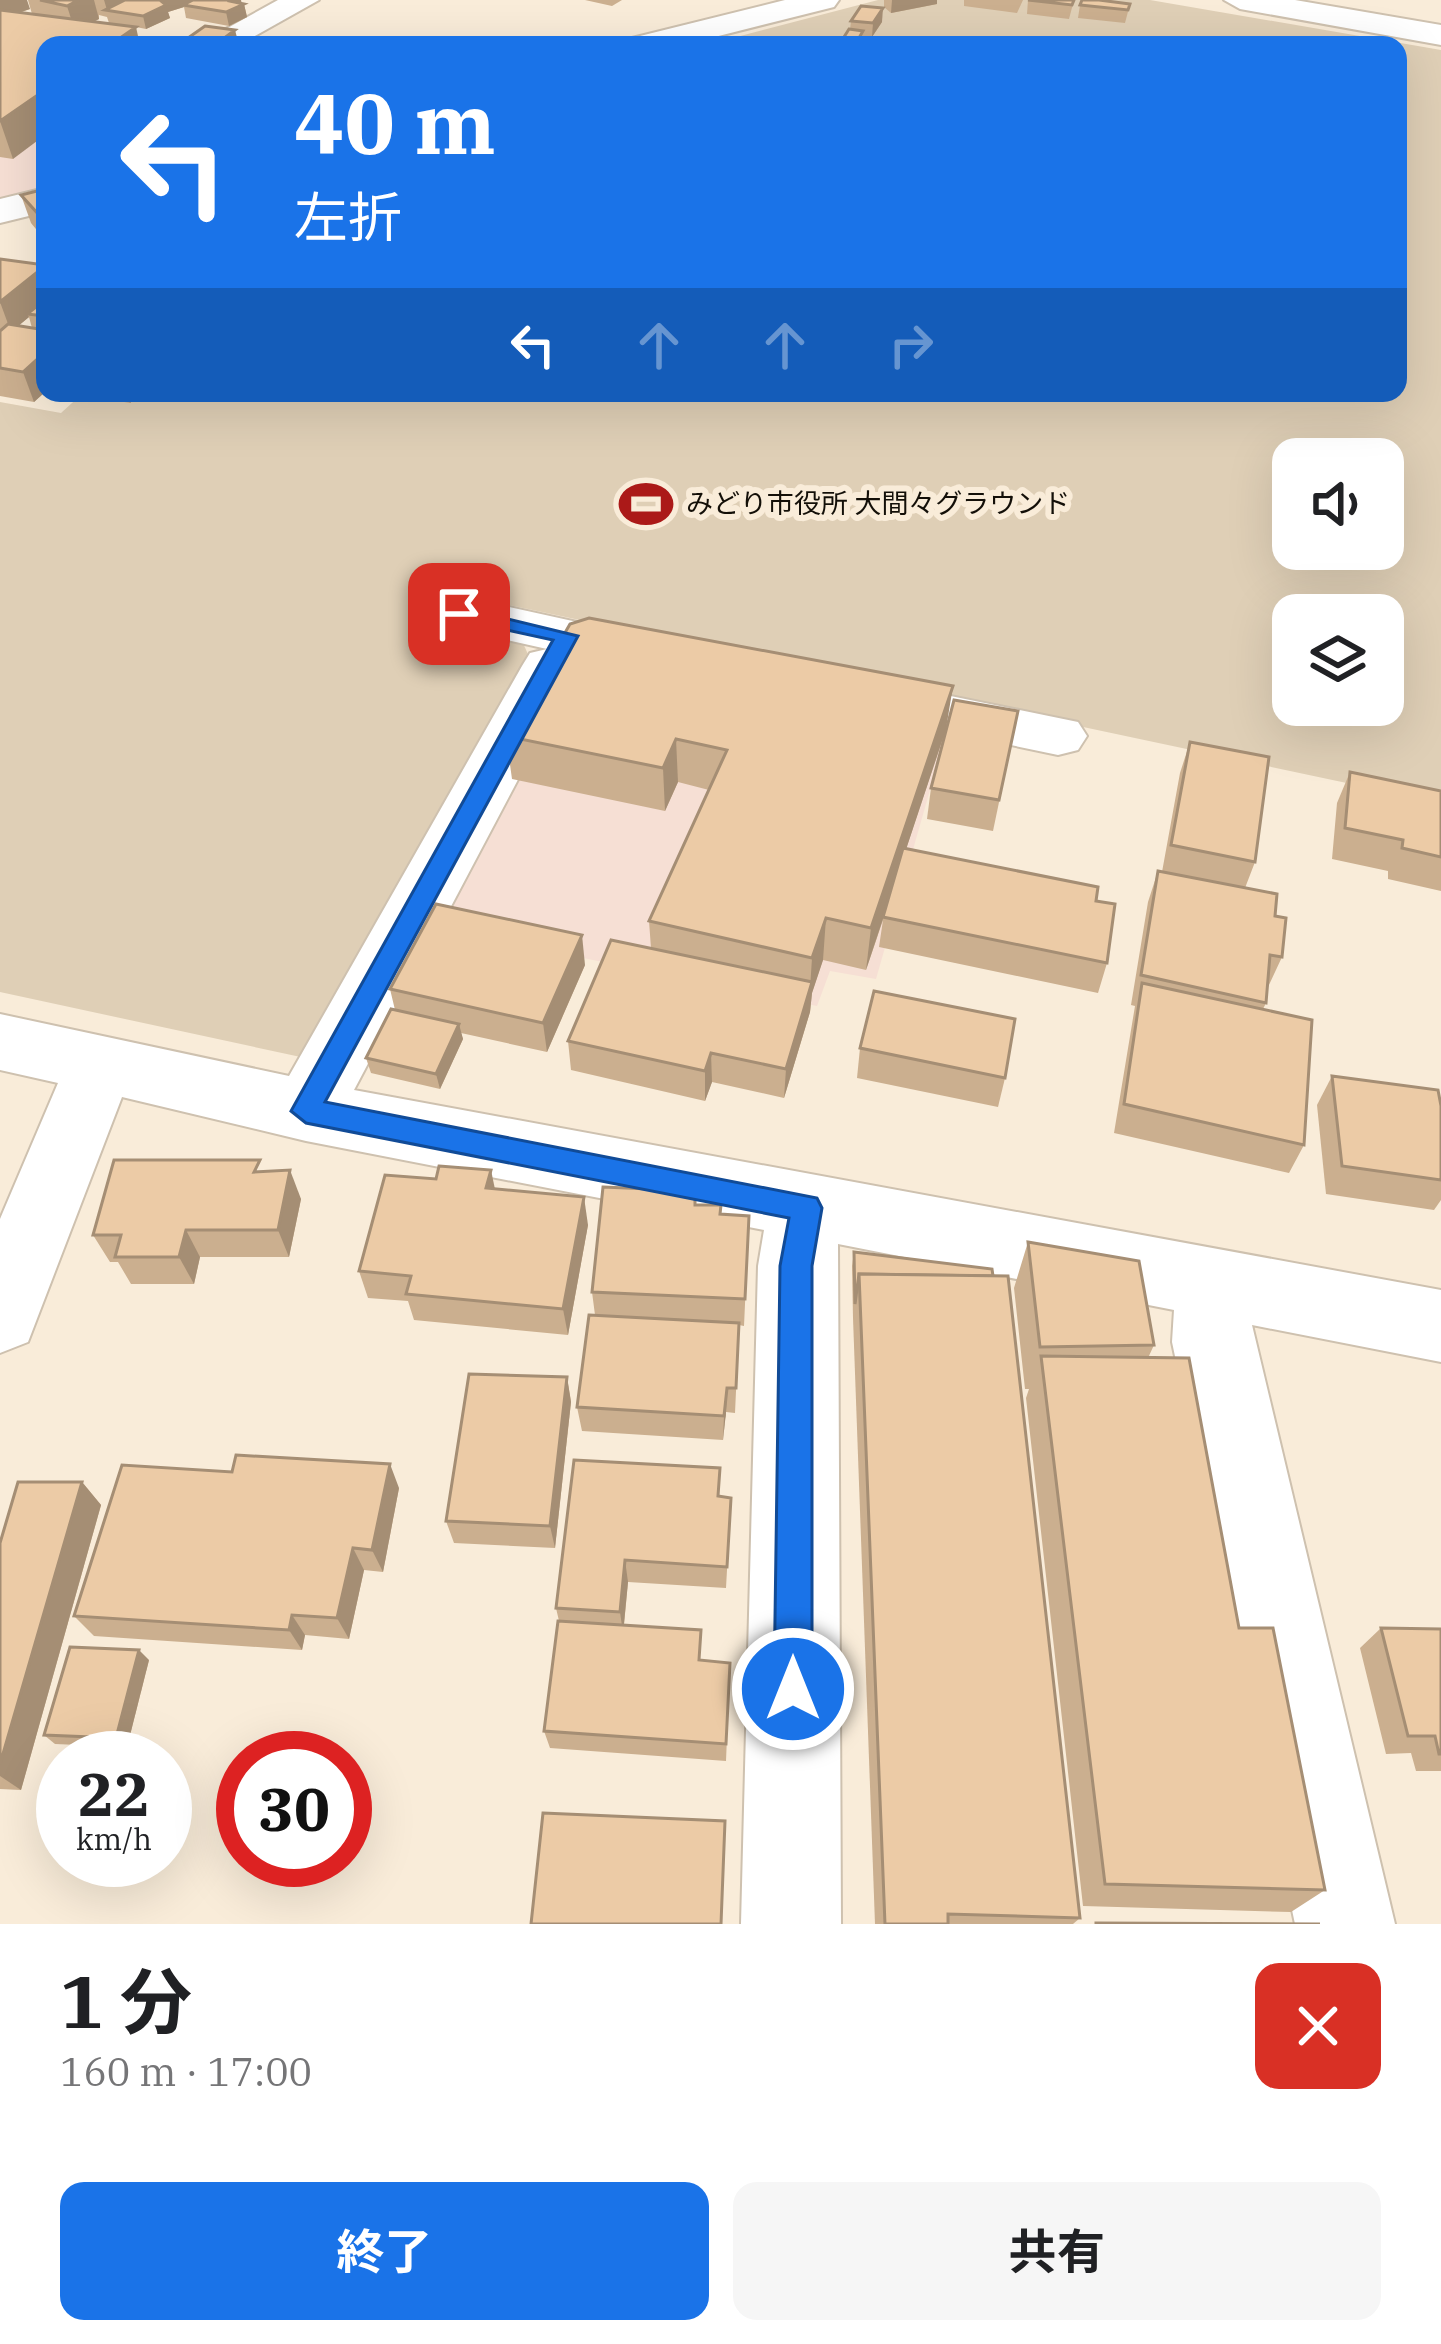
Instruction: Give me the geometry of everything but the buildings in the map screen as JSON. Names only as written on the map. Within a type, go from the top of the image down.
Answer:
[{"type":"street","points":[[232,36],[303,0]]},
{"type":"street","points":[[680,36],[823,0]]},
{"type":"street","points":[[1240,0],[1441,35]]},
{"type":"street","points":[[0,211],[36,202]]},
{"type":"street","points":[[459,614],[695,664]]},
{"type":"street","points":[[306,1111],[566,636]]},
{"type":"street","points":[[877,700],[1058,736]]},
{"type":"street","points":[[0,1042],[306,1111],[1441,1326]]},
{"type":"street","points":[[0,1317],[80,1108],[105,1064]]},
{"type":"street","points":[[791,1924],[796,1266],[806,1208]]},
{"type":"street","points":[[1214,1282],[1212,1342],[1345,1924]]},
{"type":"shaded area","name":"みどり市役所 大間々グラウンド","points":[[878,0],[1150,0],[1360,36],[740,36]]},
{"type":"shaded area","points":[[0,41],[36,44],[36,190],[0,200]]},
{"type":"shaded area","name":"みどり市役所 大間々グラウンド","points":[[1407,44],[1441,50],[1441,803],[471,597],[449,628],[522,641],[532,663],[310,1059],[0,992],[0,402],[61,413],[73,402],[1407,402]]},
{"type":"shaded area","points":[[563,667],[948,727],[876,979],[830,971],[817,1006],[427,926]]},
{"type":"place","name":"みどり市役所 大間々グラウンド","points":[[646,504]]},
{"type":"route","points":[[459,614],[566,636],[306,1111],[806,1208],[796,1266],[793,1689]]}]
